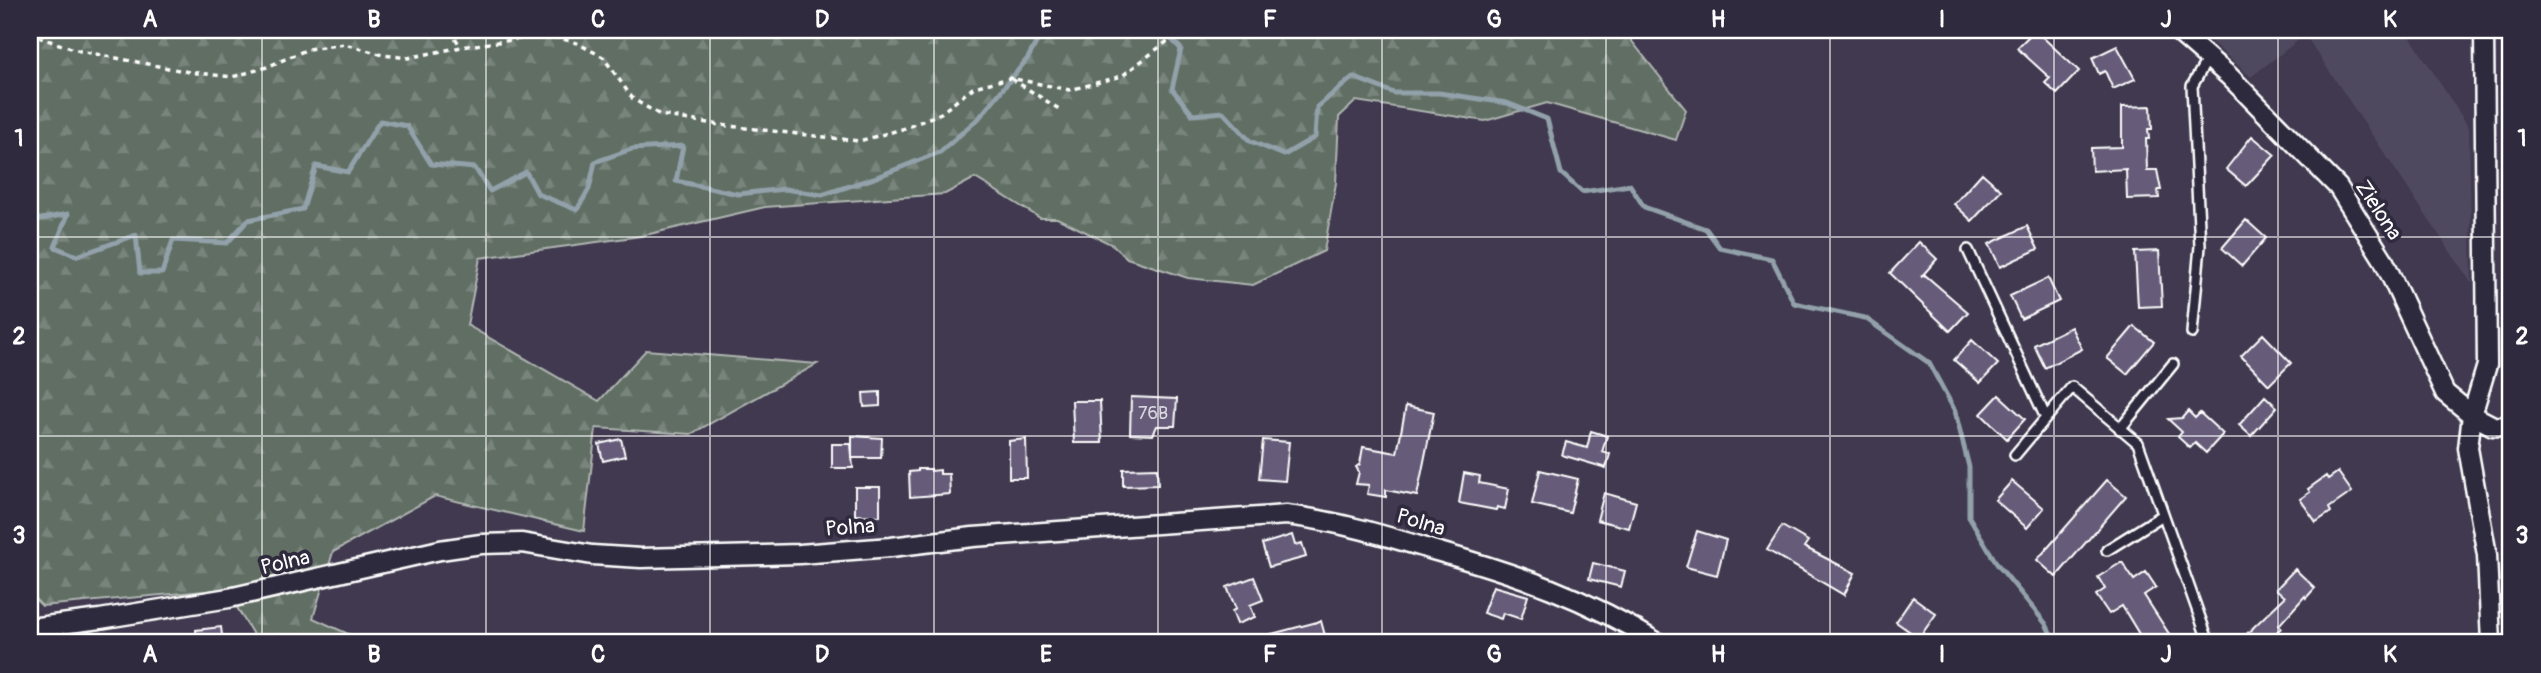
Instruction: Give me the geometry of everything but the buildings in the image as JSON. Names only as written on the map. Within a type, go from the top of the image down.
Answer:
[{"type":"street","name":"Zielona","points":[[2176,30],[2208,58],[2338,187],[2383,259],[2445,393],[2472,415],[2493,426],[2511,427]]},
{"type":"street","points":[[2484,30],[2487,365],[2472,415],[2469,448],[2487,555],[2491,643]]},
{"type":"street","name":"Polna","points":[[30,628],[100,620],[229,598],[440,550],[481,544],[522,543],[592,555],[641,558],[786,554],[852,551],[998,535],[1286,515],[1363,528],[1530,579],[1593,606],[1658,643]]},
{"type":"lane","points":[[2192,333],[2200,246],[2192,86],[2208,58]]},
{"type":"lane","points":[[1968,250],[2046,418]]},
{"type":"lane","points":[[2120,429],[2173,364]]},
{"type":"lane","points":[[2015,455],[2072,387],[2138,443],[2209,643]]},
{"type":"lane","points":[[2107,550],[2163,515]]},
{"type":"path","points":[[450,30],[461,47]]},
{"type":"path","points":[[30,31],[41,38],[80,51],[189,72],[232,76],[267,67],[308,49],[345,44],[383,55],[408,58],[461,47],[548,35],[577,43],[603,57],[632,99],[660,115],[720,125],[859,141],[906,128],[940,113],[974,87],[1010,78],[1070,90],[1122,76],[1182,30]]},
{"type":"path","points":[[1010,78],[1059,109]]},
{"type":"shaded area","points":[[2198,30],[2406,30],[2469,128],[2472,284],[2305,35],[2251,77]]},
{"type":"green space","points":[[30,30],[1623,30],[1686,110],[1676,140],[1547,103],[1485,121],[1356,101],[1339,117],[1336,183],[1324,251],[1253,285],[1188,278],[1127,258],[1113,245],[1057,218],[1040,218],[975,178],[945,194],[765,207],[641,236],[480,258],[467,325],[599,401],[646,350],[817,364],[691,434],[596,428],[584,531],[435,496],[333,552],[313,618],[368,643],[258,643],[226,589],[42,606],[30,594],[30,429],[35,426],[30,395]]},
{"type":"waterway","points":[[30,221],[68,214],[55,247],[77,256],[136,235],[140,273],[162,273],[173,240],[227,243],[248,220],[303,209],[316,166],[348,172],[380,121],[407,126],[431,164],[475,168],[490,191],[526,172],[538,194],[577,210],[589,189],[595,162],[632,149],[683,146],[676,181],[738,194],[785,189],[822,195],[940,152],[979,118],[1028,58],[1043,30]]},
{"type":"waterway","points":[[1163,30],[1181,49],[1172,89],[1193,115],[1223,112],[1250,141],[1284,155],[1315,137],[1317,107],[1353,77],[1394,93],[1439,93],[1507,103],[1547,119],[1561,173],[1582,192],[1630,185],[1644,207],[1706,229],[1720,248],[1772,259],[1794,303],[1865,318],[1929,363],[1955,411],[1969,467],[1969,517],[1997,564],[2046,624],[2055,643]]}]
